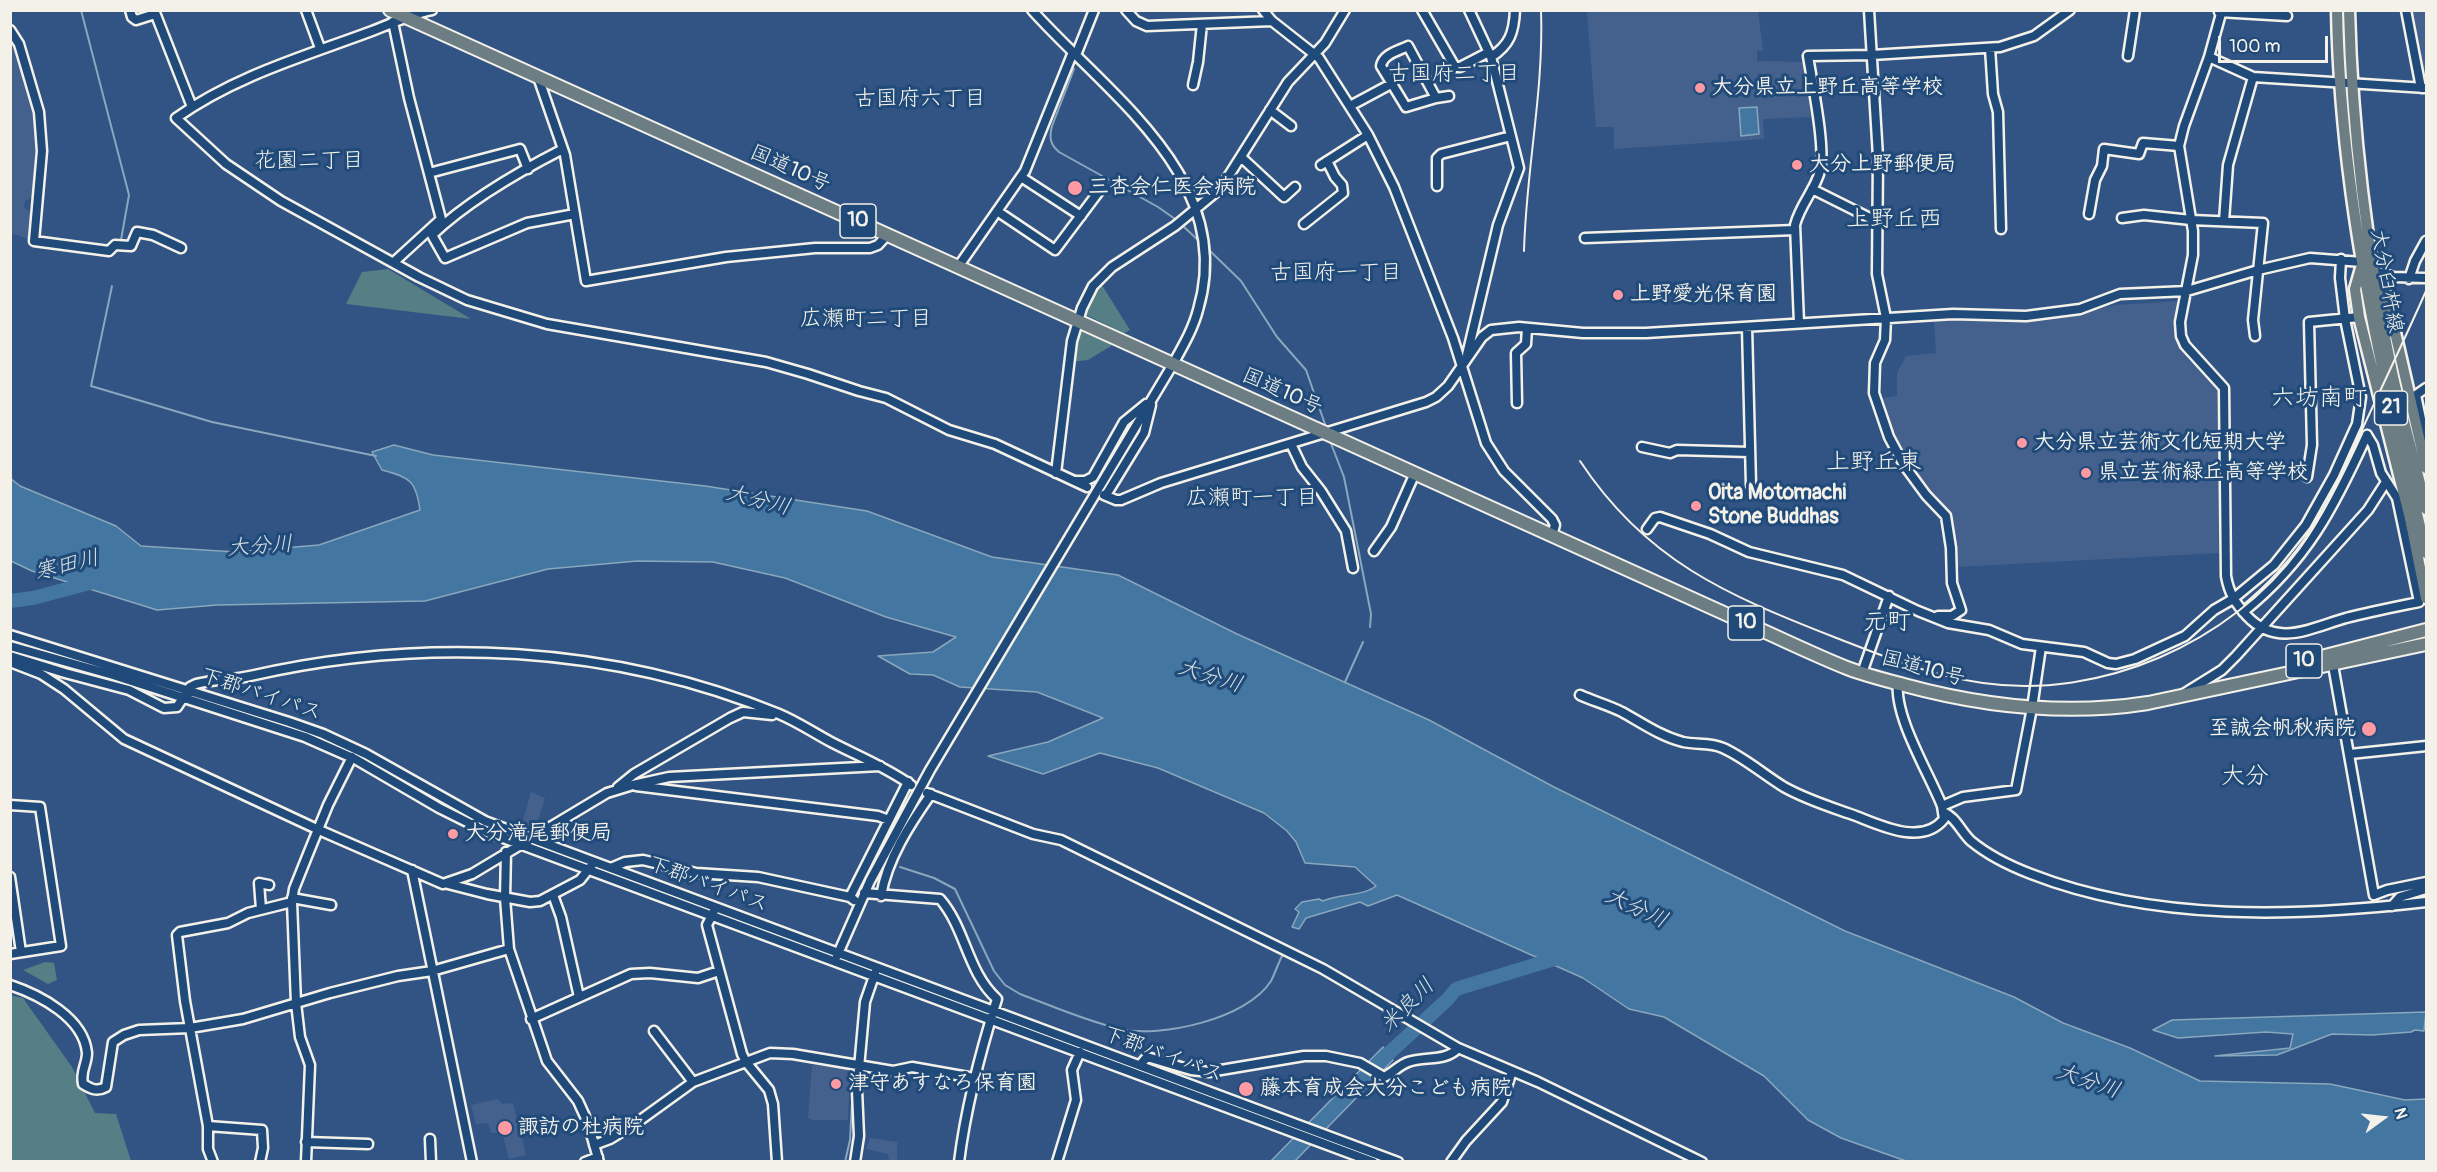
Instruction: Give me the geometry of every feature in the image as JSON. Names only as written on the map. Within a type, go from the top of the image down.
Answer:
[{"type":"highway","name":"国道10号","points":[[397,15],[1862,673],[1954,699],[2032,708],[2111,709],[2427,644]]},
{"type":"highway","name":"国道10号","points":[[2183,695],[2261,672],[2427,630]]},
{"type":"main road","name":"大分臼杵線","points":[[2337,10],[2373,270],[2392,372],[2427,509]]},
{"type":"main road","name":"大分臼杵線","points":[[2349,10],[2346,84],[2349,174],[2362,262],[2383,374],[2427,553]]},
{"type":"main road","points":[[2362,262],[2355,289],[2359,317],[2410,518],[2427,598]]},
{"type":"main road","points":[[2373,270],[2386,293],[2424,439],[2427,468]]},
{"type":"street","points":[[130,10],[136,20],[154,12],[192,107]]},
{"type":"street","points":[[306,10],[320,48]]},
{"type":"street","points":[[432,10],[397,15],[291,58],[192,107],[176,118],[226,164],[280,201],[440,288],[467,300],[530,320],[766,363],[886,398],[949,430],[995,444],[1087,487]]},
{"type":"street","points":[[837,957],[884,852],[934,764],[1173,364],[1198,312],[1204,282],[1203,241],[1195,209],[1176,168],[1142,122],[1113,89],[1032,10]]},
{"type":"street","points":[[958,267],[1021,177],[1037,146],[1094,10]]},
{"type":"street","points":[[1125,10],[1136,21],[1147,26],[1272,21]]},
{"type":"street","points":[[1263,10],[1272,21],[1316,54],[1368,135],[1394,187],[1462,366],[1481,431],[1489,448],[1518,487],[1552,519],[1555,525],[1552,535]]},
{"type":"street","points":[[1056,472],[1066,381],[1077,321],[1089,292],[1105,273],[1178,223],[1221,188],[1292,77],[1316,54],[1345,10]]},
{"type":"street","points":[[1422,10],[1455,67],[1502,50],[1512,37],[1515,10]]},
{"type":"street","points":[[1462,366],[1470,345],[1479,298],[1498,225],[1519,172],[1519,162],[1490,54],[1469,10]]},
{"type":"street","points":[[1869,10],[1878,157],[1877,274],[1886,318],[1885,340],[1875,363],[1874,393],[1889,437],[1904,465],[1926,495],[1946,516],[1951,548],[1952,584],[1960,612],[1955,615],[1932,617]]},
{"type":"street","points":[[1799,323],[1795,230],[1800,209],[1820,171],[1822,158],[1808,56],[1990,48],[2028,39],[2060,14],[2070,10]]},
{"type":"street","points":[[2128,56],[2135,10]]},
{"type":"street","points":[[2209,57],[2253,77],[2424,88],[2406,10]]},
{"type":"street","points":[[2243,612],[2277,582],[2312,542],[2331,510],[2367,435],[2386,482],[2397,498],[2419,602],[2350,617],[2292,634],[2274,633],[2261,629],[2243,612],[2233,599],[2226,576],[2224,388],[2185,345],[2181,336],[2180,322],[2193,255],[2191,220],[2179,146],[2209,57],[2220,11],[2287,16]]},
{"type":"street","points":[[394,262],[441,219],[408,98],[397,15]]},
{"type":"street","points":[[1193,85],[1202,24]]},
{"type":"street","points":[[10,30],[19,44],[39,112],[42,151],[34,241],[109,251],[116,245],[131,246],[137,232],[181,248]]},
{"type":"street","points":[[1436,98],[1408,46],[1383,59],[1381,66],[1406,107],[1449,96]]},
{"type":"street","points":[[1990,48],[1993,94],[1998,112],[2001,229]]},
{"type":"street","points":[[538,77],[563,148],[586,281],[726,257],[815,248],[870,248],[878,245],[888,234]]},
{"type":"street","points":[[2224,221],[2228,165],[2253,77]]},
{"type":"street","points":[[1350,106],[1391,84]]},
{"type":"street","points":[[1270,110],[1291,126]]},
{"type":"street","points":[[1304,224],[1343,193],[1342,185],[1324,163],[1368,135]]},
{"type":"street","points":[[1437,186],[1437,158],[1440,154],[1511,136]]},
{"type":"street","points":[[2089,214],[2095,180],[2102,166],[2104,149],[2139,154],[2143,143],[2179,146]]},
{"type":"street","points":[[563,148],[456,215],[432,236],[445,258],[527,223],[574,214]]},
{"type":"street","points":[[429,173],[520,149],[528,169]]},
{"type":"street","points":[[1241,157],[1284,197],[1295,187]]},
{"type":"street","points":[[1021,177],[1081,216]]},
{"type":"street","points":[[1812,189],[1878,222]]},
{"type":"street","points":[[997,211],[1055,250],[1100,190]]},
{"type":"street","points":[[2122,218],[2144,215],[2191,220],[2263,223],[2253,320],[2255,336]]},
{"type":"street","points":[[1585,238],[1795,230]]},
{"type":"street","points":[[2409,279],[2415,261],[2427,241]]},
{"type":"street","points":[[1152,399],[1144,434],[1105,495],[1116,500],[1170,480],[1431,400],[1448,386],[1482,337],[1491,330],[1506,327],[1606,334],[1667,333],[1953,314],[2026,316],[2080,309],[2120,294],[2187,291],[2258,270],[2310,258],[2362,262],[2373,270],[2393,277],[2427,278]]},
{"type":"street","points":[[1647,530],[1655,518],[1660,517],[1710,534],[1756,554],[1843,575],[1948,623],[1989,630],[2014,642],[2084,652],[2108,663],[2124,662],[2176,642],[2274,565],[2306,525],[2334,475],[2357,424],[2361,397],[2345,318],[2340,278],[2341,259]]},
{"type":"street","points":[[2307,477],[2312,445],[2309,322],[2359,317]]},
{"type":"street","points":[[1747,327],[1751,485]]},
{"type":"street","points":[[1517,403],[1516,353],[1526,344],[1527,328]]},
{"type":"street","points":[[2424,439],[2416,395],[2427,388]]},
{"type":"street","points":[[1072,480],[1085,481],[1093,477],[1124,422],[1152,399]]},
{"type":"street","points":[[1291,444],[1302,467],[1321,491],[1346,531],[1353,568]]},
{"type":"street","points":[[1642,447],[1670,453],[1683,450],[1750,452]]},
{"type":"street","points":[[1374,551],[1391,527],[1415,473]]},
{"type":"street","points":[[2183,695],[2222,670],[2368,510],[2386,482]]},
{"type":"street","points":[[1862,673],[1889,596]]},
{"type":"street","name":"下郡バイパス","points":[[10,635],[186,694],[288,722],[330,737],[366,754],[485,821],[531,838],[592,866],[611,868],[714,911]]},
{"type":"street","points":[[10,646],[186,694],[305,737],[352,757],[458,818],[520,844],[592,866],[714,911],[992,1015],[1080,1052],[1325,1139],[1398,1161]]},
{"type":"street","points":[[1942,809],[1963,797],[2016,790],[2041,647]]},
{"type":"street","points":[[10,656],[65,674],[129,690],[164,708],[173,709],[192,685],[205,681],[249,677],[285,667],[410,654],[523,654],[564,657],[627,668],[676,680],[780,715],[909,783],[850,897]]},
{"type":"street","points":[[10,662],[41,674],[64,689],[124,739],[319,830],[440,883],[505,898],[530,902],[540,901],[580,880],[592,866]]},
{"type":"street","points":[[2333,665],[2374,895],[2427,882]]},
{"type":"street","points":[[1580,695],[1620,711],[1657,733],[1683,742],[1713,744],[1722,747],[1750,762],[1784,786],[1828,808],[1905,832],[1926,831],[1938,827],[1944,819],[1942,809],[1906,725],[1897,694],[1898,683]]},
{"type":"street","points":[[613,792],[634,774],[743,712],[780,715]]},
{"type":"street","points":[[2350,754],[2427,746]]},
{"type":"street","points":[[306,1161],[310,1065],[300,1036],[296,1003],[292,900],[328,805],[352,757]]},
{"type":"street","points":[[448,884],[472,874],[582,806],[633,785],[669,777],[880,766]]},
{"type":"street","points":[[633,785],[878,816],[889,820]]},
{"type":"street","points":[[881,896],[890,865],[929,794],[1033,834],[1061,840],[1323,969],[1449,1044],[1538,1082],[1702,1161]]},
{"type":"street","points":[[10,806],[40,807],[61,946],[10,954]]},
{"type":"street","points":[[1942,809],[1971,841],[2003,861],[2030,873],[2104,895],[2152,904],[2228,910],[2305,911],[2427,902]]},
{"type":"street","points":[[506,852],[505,898],[509,949],[547,1061],[578,1101],[588,1123],[598,1159],[585,1161]]},
{"type":"street","points":[[611,868],[625,862],[643,860],[696,873],[758,877],[850,897],[860,903]]},
{"type":"street","points":[[412,870],[472,1161]]},
{"type":"street","points":[[10,877],[21,952]]},
{"type":"street","points":[[260,884],[261,909]]},
{"type":"street","points":[[2392,906],[2400,897],[2427,889]]},
{"type":"street","points":[[864,893],[940,899],[948,908],[975,972],[985,988],[997,999],[974,1078],[959,1161]]},
{"type":"street","points":[[553,895],[561,917],[579,997]]},
{"type":"street","points":[[213,1161],[208,1149],[208,1126],[190,1028],[177,935],[180,932],[228,923],[261,909],[292,900],[331,905]]},
{"type":"street","points":[[714,911],[707,925],[746,1062],[769,1090],[773,1104],[777,1161]]},
{"type":"street","points":[[10,985],[36,995],[69,1018],[79,1029],[87,1055],[81,1075],[83,1084],[92,1090],[100,1090],[106,1087],[113,1042],[124,1035],[139,1030],[190,1028],[243,1019],[398,976],[432,971],[509,949]]},
{"type":"street","points":[[531,1019],[631,974],[650,973],[698,978],[719,971]]},
{"type":"street","points":[[855,1161],[859,1136],[856,1066],[865,1002],[876,972]]},
{"type":"street","name":"下郡バイパス","points":[[992,1015],[1140,1065],[1295,1128]]},
{"type":"street","points":[[654,1031],[693,1082]]},
{"type":"street","points":[[1140,1065],[1147,1057],[1191,1070],[1209,1072],[1316,1056],[1353,1061],[1384,1077],[1406,1063],[1438,1058],[1453,1053],[1458,1048]]},
{"type":"street","points":[[1057,1161],[1076,1100],[1072,1070],[1080,1052]]},
{"type":"street","points":[[594,1145],[610,1139],[639,1121],[693,1082],[770,1053],[893,1071],[912,1067],[974,1078]]},
{"type":"street","points":[[1452,1161],[1466,1141],[1502,1102],[1512,1071]]},
{"type":"street","points":[[208,1126],[262,1130],[263,1148],[260,1161]]},
{"type":"street","points":[[1325,1139],[1373,1161]]},
{"type":"street","points":[[430,1140],[431,1161]]},
{"type":"street","points":[[306,1142],[368,1144]]},
{"type":"shaded area","name":"大分県立上野丘高等学校","points":[[1587,11],[1758,11],[1763,51],[1757,51],[1757,61],[1803,62],[1811,117],[1763,119],[1764,139],[1614,149],[1614,127],[1596,127]]},
{"type":"shaded area","points":[[2408,11],[2426,11],[2426,85],[2422,85]]},
{"type":"shaded area","points":[[10,37],[15,45],[35,111],[38,134],[35,196],[25,201],[24,207],[33,214],[31,240],[11,233]]},
{"type":"shaded area","points":[[2179,301],[2177,339],[2189,361],[2198,366],[2221,391],[2219,553],[1956,567],[1949,512],[1917,476],[1894,436],[1883,398],[1897,396],[1897,373],[1906,356],[1936,353],[1934,320],[2041,318],[2084,313],[2115,305]]},
{"type":"shaded area","points":[[531,792],[545,798],[535,830],[522,824]]},
{"type":"shaded area","points":[[812,1065],[850,1069],[848,1120],[808,1118]]},
{"type":"shaded area","name":"諏訪の杜病院","points":[[498,1099],[502,1104],[513,1103],[526,1155],[509,1159],[502,1132],[491,1133],[488,1123],[476,1124],[471,1105]]},
{"type":"shaded area","points":[[870,1138],[897,1142],[897,1161],[889,1161],[888,1154],[866,1149]]},
{"type":"green space","points":[[388,269],[471,319],[346,304],[362,272]]},
{"type":"green space","points":[[1100,282],[1130,330],[1124,333],[1082,313]]},
{"type":"green space","points":[[1078,330],[1111,346],[1088,360],[1071,362]]},
{"type":"green space","points":[[45,962],[54,963],[57,980],[48,984],[23,970]]},
{"type":"green space","points":[[10,995],[23,998],[72,1067],[95,1113],[116,1114],[131,1161],[13,1162],[11,1159]]},
{"type":"water","points":[[1757,107],[1759,134],[1741,136],[1739,108]]},
{"type":"water","name":"大分川","points":[[394,445],[433,455],[705,486],[867,511],[992,557],[1118,575],[1237,634],[1429,720],[1554,787],[1845,931],[2014,997],[2063,1023],[2130,1048],[2200,1081],[2330,1084],[2405,1100],[2426,1099],[2426,1161],[1906,1161],[1841,1138],[1808,1120],[1764,1076],[1664,1017],[1629,1009],[1583,978],[1397,895],[1368,906],[1360,902],[1306,918],[1299,929],[1292,927],[1299,912],[1295,909],[1302,902],[1319,899],[1323,901],[1365,892],[1376,886],[1355,867],[1305,863],[1296,842],[1287,831],[1264,813],[1158,768],[1100,753],[1043,774],[988,756],[1048,742],[1103,718],[1037,692],[960,687],[933,675],[910,674],[878,656],[933,652],[956,637],[886,617],[785,578],[713,562],[637,561],[548,569],[425,601],[217,605],[157,610],[32,571],[11,561],[10,478],[20,486],[116,526],[141,546],[236,552],[319,545],[420,510],[414,486],[399,475],[382,470],[372,452]]},
{"type":"water","points":[[2426,1012],[2424,1031],[2372,1035],[2332,1034],[2277,1055],[2215,1056],[2290,1048],[2293,1034],[2266,1032],[2178,1038],[2153,1030],[2172,1020]]},
{"type":"water","points":[[1383,1047],[1393,1060],[1295,1161],[1270,1162]]},
{"type":"waterway","points":[[81,10],[129,195],[121,240]]},
{"type":"waterway","points":[[1074,69],[1052,126],[1051,137],[1054,146],[1059,152],[1158,207],[1178,221]]},
{"type":"waterway","points":[[1182,225],[1200,242]]},
{"type":"waterway","points":[[1206,247],[1241,281],[1277,337],[1306,370],[1326,427]]},
{"type":"waterway","points":[[112,286],[91,386],[212,422],[376,456]]},
{"type":"waterway","points":[[1330,441],[1344,477],[1371,614],[1370,627]]},
{"type":"waterway","name":"寒田川","points":[[10,601],[33,598],[97,581]]},
{"type":"waterway","points":[[1345,682],[1363,642]]},
{"type":"waterway","points":[[900,867],[934,878],[955,889],[994,971],[1005,985],[1020,994],[1120,1029],[1158,1031],[1179,1028],[1202,1023],[1243,1006],[1271,981],[1282,956]]},
{"type":"waterway","name":"米良川","points":[[1376,1065],[1456,989],[1564,956]]},
{"type":"waterway","points":[[860,1016],[860,999],[866,984]]},
{"type":"waterway","points":[[845,1162],[850,1140],[853,1084]]},
{"type":"railway","points":[[1524,251],[1540,70],[1541,10]]},
{"type":"railway","points":[[1580,461],[1605,496],[1632,525],[1661,550],[1724,589],[1795,621],[1907,665],[1964,680],[2027,686],[2072,682],[2117,673],[2160,658],[2200,637],[2238,612],[2271,582],[2300,548],[2328,501],[2426,291]]},
{"type":"place","name":"大分県立上野丘高等学校","points":[[1700,88]]},
{"type":"place","name":"大分上野郵便局","points":[[1797,165]]},
{"type":"place","name":"三杏会仁医会病院","points":[[1075,188]]},
{"type":"place","name":"上野愛光保育園","points":[[1618,295]]},
{"type":"place","name":"大分県立芸術文化短期大学","points":[[2022,443]]},
{"type":"place","name":"県立芸術緑丘高等学校","points":[[2086,473]]},
{"type":"place","name":"Oita Motomachi Stone Buddhas","points":[[1696,506]]},
{"type":"place","name":"至誠会帆秋病院","points":[[2369,729]]},
{"type":"place","name":"大分滝尾郵便局","points":[[453,834]]},
{"type":"place","name":"津守あすなろ保育園","points":[[836,1084]]},
{"type":"place","name":"藤本育成会大分こども病院","points":[[1246,1089]]},
{"type":"place","name":"諏訪の杜病院","points":[[505,1128]]},
{"type":"district","name":"古国府二丁目","points":[[1454,74]]},
{"type":"district","name":"古国府六丁目","points":[[920,99]]},
{"type":"district","name":"花園二丁目","points":[[309,161]]},
{"type":"district","name":"上野丘西","points":[[1894,220]]},
{"type":"district","name":"古国府一丁目","points":[[1336,273]]},
{"type":"district","name":"広瀬町二丁目","points":[[866,319]]},
{"type":"district","name":"六坊南町","points":[[2319,399]]},
{"type":"district","name":"上野丘東","points":[[1874,463]]},
{"type":"district","name":"広瀬町一丁目","points":[[1252,498]]},
{"type":"district","name":"元町","points":[[1887,623]]},
{"type":"district","name":"大分","points":[[2245,777]]}]
